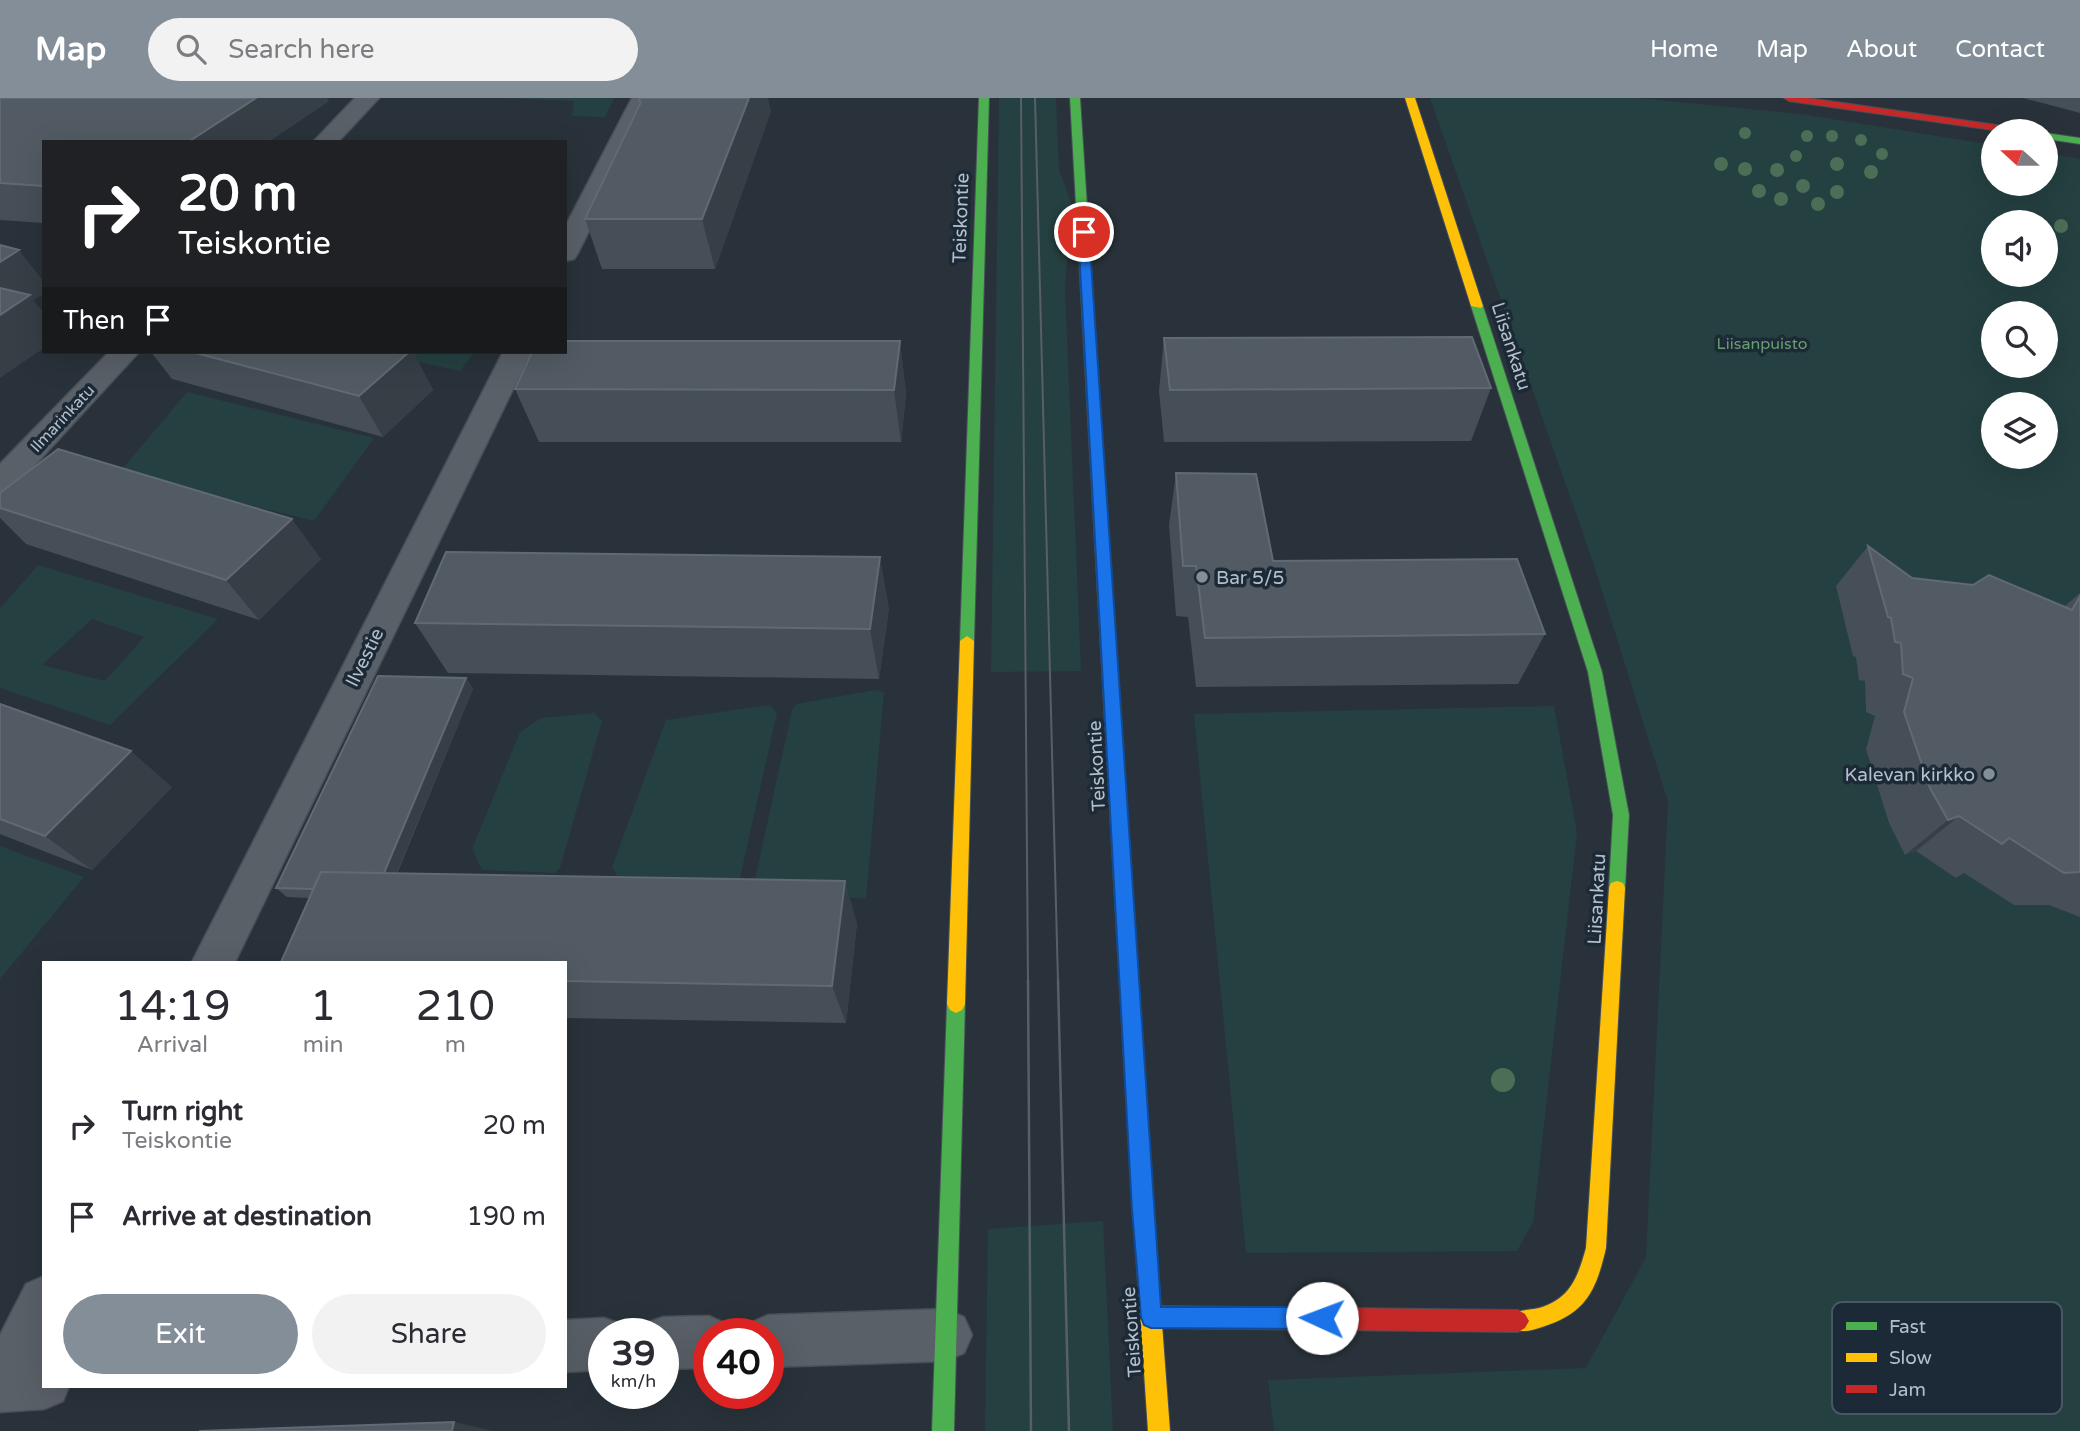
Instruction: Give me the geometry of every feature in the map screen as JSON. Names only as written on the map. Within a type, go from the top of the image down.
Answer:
[{"type":"main road","name":"Teiskontie","points":[[943,1431],[984,98]]},
{"type":"main road","name":"Teiskontie","points":[[1075,98],[1158,1431]]},
{"type":"main road","name":"Liisankatu","points":[[1151,1317],[1533,1321],[1562,1309],[1587,1282],[1595,1248],[1621,815],[1595,672],[1410,98]]},
{"type":"main road","points":[[1789,98],[1981,126]]},
{"type":"main road","points":[[2058,138],[2080,141]]},
{"type":"street","points":[[327,140],[368,98]]},
{"type":"street","points":[[567,250],[643,98]]},
{"type":"street","name":"Ilmarinkatu","points":[[0,483],[123,354]]},
{"type":"street","name":"Ilvestie","points":[[213,961],[516,354]]},
{"type":"street","points":[[15,1384],[42,1308]]},
{"type":"street","points":[[784,1340],[946,1335]]},
{"type":"street","points":[[567,1346],[588,1345]]},
{"type":"green space","points":[[499,98],[614,98],[605,117],[572,116],[574,101]]},
{"type":"green space","points":[[999,98],[1056,98],[1059,170],[1071,202],[1065,289],[1081,671],[991,672]]},
{"type":"green space","name":"Liisanpuisto","points":[[1430,98],[1639,98],[1801,114],[1981,143],[1981,196],[2058,196],[2058,155],[2080,159],[2080,1431],[1274,1431],[1268,1380],[1586,1368],[1646,1257],[1668,802],[1593,562]]},
{"type":"green space","points":[[382,354],[473,354],[460,371]]},
{"type":"green space","points":[[187,392],[374,438],[314,521],[119,473]]},
{"type":"green space","points":[[38,565],[218,619],[110,725],[0,688],[0,609]],"holes":[[[92,619],[144,637],[105,681],[42,665]]]},
{"type":"green space","points":[[875,690],[884,692],[866,899],[759,889],[754,884],[792,710],[796,704]]},
{"type":"green space","points":[[770,705],[777,713],[739,882],[618,877],[612,867],[666,720]]},
{"type":"green space","points":[[1554,706],[1577,833],[1533,1222],[1517,1251],[1246,1253],[1194,714]]},
{"type":"green space","points":[[594,713],[602,721],[560,868],[555,873],[482,870],[472,849],[520,732],[541,718]]},
{"type":"green space","points":[[0,846],[84,877],[0,979]]},
{"type":"green space","points":[[1103,1221],[1113,1431],[985,1431],[988,1229]]},
{"type":"building","points":[[0,98],[256,98],[191,140],[42,140],[42,186],[0,183]]},
{"type":"building","points":[[640,98],[749,98],[702,219],[585,219],[641,102]]},
{"type":"building","points":[[0,245],[19,250],[0,262]]},
{"type":"building","points":[[0,288],[30,295],[0,315]]},
{"type":"building","points":[[1472,337],[1491,388],[1170,390],[1164,338]]},
{"type":"building","points":[[567,341],[900,341],[894,390],[515,389],[531,354],[567,354]]},
{"type":"building","points":[[200,354],[407,354],[359,396]]},
{"type":"building","points":[[58,449],[292,519],[226,580],[0,508],[0,493]]},
{"type":"building","points":[[1176,473],[1256,474],[1273,561],[1517,559],[1545,634],[1205,638],[1196,566],[1183,566]]},
{"type":"building","name":"Kalevan kirkko","points":[[1868,546],[1912,578],[1973,585],[1989,575],[2072,610],[2080,596],[2080,872],[2064,873],[2009,838],[2002,844],[1959,816],[1948,820],[1930,788],[1904,712],[1913,678],[1903,674],[1901,643],[1895,642],[1891,618],[1888,617]]},
{"type":"building","points":[[446,552],[880,557],[870,629],[415,623]]},
{"type":"building","points":[[378,676],[466,678],[384,873],[321,872],[313,889],[276,888]]},
{"type":"building","points":[[0,704],[131,751],[45,836],[0,819]]},
{"type":"building","points":[[321,872],[845,881],[832,986],[567,981],[567,961],[281,961]]},
{"type":"building","points":[[454,1422],[452,1431],[199,1431]]},
{"type":"tram line","points":[[1021,98],[1028,982]]},
{"type":"tram line","points":[[1035,98],[1058,982]]},
{"type":"tram line","points":[[1028,980],[1031,1431]]},
{"type":"tram line","points":[[1058,980],[1069,1431]]},
{"type":"traffic: fast","points":[[967,641],[984,98]]},
{"type":"traffic: fast","points":[[1075,98],[1116,776]]},
{"type":"traffic: fast","points":[[2058,138],[2080,141]]},
{"type":"traffic: fast","points":[[1477,306],[1595,672],[1621,815],[1617,888]]},
{"type":"traffic: fast","points":[[943,1431],[956,1004]]},
{"type":"traffic: slow","points":[[1410,98],[1477,306]]},
{"type":"traffic: slow","points":[[956,1004],[967,641]]},
{"type":"traffic: slow","points":[[1518,1321],[1548,1315],[1575,1298],[1589,1277],[1596,1248],[1617,888]]},
{"type":"traffic: slow","points":[[1140,1164],[1159,1431]]},
{"type":"traffic: jam","points":[[1789,98],[1981,126]]},
{"type":"traffic: jam","points":[[1116,776],[1140,1164]]},
{"type":"traffic: jam","points":[[1151,1317],[1518,1321]]},
{"type":"place","name":"Bar 5/5","points":[[1202,577]]},
{"type":"place","name":"Kalevan kirkko","points":[[1989,774]]},
{"type":"route","points":[[1084,232],[1151,1317],[1322,1318]]}]
